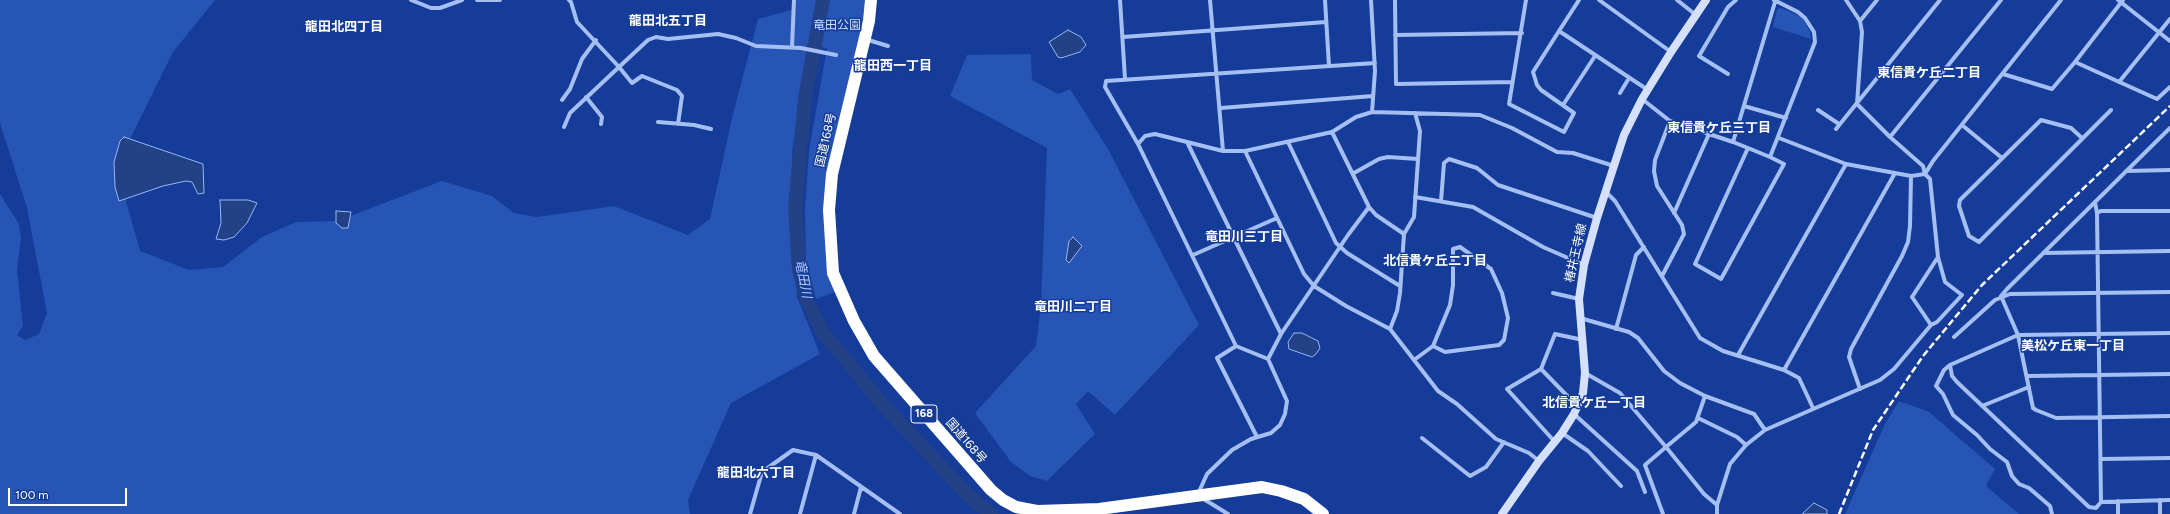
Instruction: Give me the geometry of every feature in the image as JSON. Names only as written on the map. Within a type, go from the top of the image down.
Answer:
[{"type":"highway","name":"国道168号","points":[[871,0],[865,39],[832,174],[829,210],[833,273],[854,321],[874,356],[991,490],[1015,508],[1037,511],[1099,509],[1262,487],[1304,499],[1322,514]]},
{"type":"main road","name":"椿井王寺線","points":[[1502,514],[1539,461],[1562,433],[1576,410],[1583,393],[1586,373],[1579,299],[1584,265],[1597,218],[1624,135],[1642,99],[1706,0]]},
{"type":"street","points":[[411,0],[431,8],[440,8],[462,0]]},
{"type":"street","points":[[477,0],[500,0]]},
{"type":"street","points":[[569,0],[577,22],[596,40],[632,83],[642,76],[677,90],[682,96],[678,124]]},
{"type":"street","points":[[792,47],[794,0]]},
{"type":"street","points":[[1120,0],[1125,79]]},
{"type":"street","points":[[1210,0],[1216,73],[1221,108],[1223,151]]},
{"type":"street","points":[[1325,0],[1329,66]]},
{"type":"street","points":[[1371,0],[1375,63],[1372,112]]},
{"type":"street","points":[[1395,0],[1396,84],[1512,82]]},
{"type":"street","points":[[1526,0],[1522,33],[1509,104],[1564,132],[1574,113],[1537,85],[1533,72],[1579,0]]},
{"type":"street","points":[[1599,0],[1671,52]]},
{"type":"street","points":[[1677,0],[1696,15]]},
{"type":"street","points":[[1728,74],[1699,56],[1728,7],[1736,0]]},
{"type":"street","points":[[1717,514],[1717,506],[1730,464],[1746,445],[1765,430],[1880,380],[1894,369],[1931,325],[1937,322],[1962,295],[1945,282],[1938,257],[1930,179],[1925,174],[1923,166],[1890,137],[1857,104],[1862,32],[1860,21],[1846,0]]},
{"type":"street","points":[[1860,21],[1877,0]]},
{"type":"street","points":[[1836,129],[1940,0]]},
{"type":"street","points":[[1890,137],[2001,0]]},
{"type":"street","points":[[1925,174],[1933,161],[2062,0]]},
{"type":"street","points":[[1732,142],[1775,1],[1798,12],[1805,18],[1814,32],[1815,42],[1779,138],[1770,157]]},
{"type":"street","points":[[2003,74],[2052,89],[2075,62],[2121,1],[2170,41]]},
{"type":"street","points":[[2119,82],[2170,19]]},
{"type":"street","points":[[1123,37],[1212,29],[1326,22]]},
{"type":"street","points":[[1559,31],[1648,90]]},
{"type":"street","points":[[1395,35],[1522,33]]},
{"type":"street","points":[[564,127],[570,113],[586,97],[648,40],[656,37],[668,39],[724,34],[756,46],[801,48],[836,56]]},
{"type":"street","points":[[865,39],[888,46]]},
{"type":"street","points":[[562,100],[570,89],[582,59],[596,40]]},
{"type":"street","points":[[1563,105],[1595,56]]},
{"type":"street","points":[[2075,62],[2157,99],[2170,88]]},
{"type":"street","points":[[1228,514],[1198,495],[1207,474],[1232,450],[1257,437],[1271,433],[1280,425],[1286,414],[1287,401],[1268,359],[1236,346],[1138,144],[1104,87],[1106,81],[1125,79],[1375,63]]},
{"type":"street","points":[[1620,93],[1630,78]]},
{"type":"street","points":[[1221,108],[1373,96]]},
{"type":"street","points":[[586,97],[602,117],[601,124]]},
{"type":"street","points":[[1642,99],[1670,121],[1748,148],[1784,164],[1721,279],[1695,264],[1748,148]]},
{"type":"street","points":[[1744,106],[1786,118]]},
{"type":"street","points":[[1818,110],[1839,124]]},
{"type":"street","points":[[2082,138],[2071,128],[2041,120],[1960,200],[1958,206],[1969,236],[1979,242],[2111,110]]},
{"type":"street","points":[[1138,144],[1145,136],[1155,134],[1188,144],[1223,151],[1245,151],[1332,132],[1356,117],[1372,112],[1480,115],[1512,128],[1557,152],[1573,153],[1614,166]]},
{"type":"street","points":[[1390,329],[1397,311],[1404,234],[1414,217],[1420,131],[1415,113]]},
{"type":"street","points":[[1662,276],[1684,234],[1682,225],[1657,186],[1654,171],[1655,160],[1670,121]]},
{"type":"street","points":[[658,122],[711,129]]},
{"type":"street","points":[[1962,125],[2002,158]]},
{"type":"street","points":[[1954,337],[2001,296],[2170,128]]},
{"type":"street","points":[[1332,132],[1354,173],[1369,207],[1376,216],[1404,234]]},
{"type":"street","points":[[1674,213],[1709,134]]},
{"type":"street","points":[[1779,138],[1846,164],[1911,176],[1925,174]]},
{"type":"street","points":[[1288,142],[1340,247],[1347,253],[1400,286]]},
{"type":"street","points":[[1188,144],[1281,334]]},
{"type":"street","points":[[1245,151],[1304,274],[1314,286],[1346,306],[1390,329],[1438,391],[1457,404],[1496,438],[1529,453],[1539,461]]},
{"type":"street","points":[[1354,173],[1379,159],[1388,157],[1418,159]]},
{"type":"street","points":[[1441,201],[1444,163],[1449,159],[1477,168],[1498,185],[1597,218]]},
{"type":"street","points":[[1738,355],[1846,164]]},
{"type":"street","points":[[2126,171],[2170,170]]},
{"type":"street","points":[[1784,370],[1895,173]]},
{"type":"street","points":[[1860,389],[1850,357],[1851,349],[1902,256],[1908,242],[1910,226],[1911,176]]},
{"type":"street","points":[[1606,192],[1616,201],[1700,338],[1723,351],[1784,370],[1799,378],[1813,408]]},
{"type":"street","points":[[1416,197],[1473,207],[1543,247],[1584,265]]},
{"type":"street","points":[[1950,365],[1952,376],[1982,406],[2080,501],[2089,507],[2096,508],[2101,502],[2101,459],[2099,293],[2097,213],[2095,202]]},
{"type":"street","points":[[1268,359],[1281,334],[1369,207]]},
{"type":"street","points":[[2097,213],[2101,211],[2170,211]]},
{"type":"street","points":[[1193,255],[1277,218]]},
{"type":"street","points":[[1414,360],[1433,346],[1450,305],[1453,285],[1453,249],[1460,247],[1491,269],[1506,304],[1508,318],[1504,340],[1499,345],[1445,352],[1433,346]]},
{"type":"street","points":[[1616,329],[1636,255],[1644,247]]},
{"type":"street","points":[[2043,253],[2170,251]]},
{"type":"street","points":[[1931,325],[1912,297],[1938,257]]},
{"type":"street","points":[[2001,296],[2010,294],[2170,292]]},
{"type":"street","points":[[1553,293],[1579,299]]},
{"type":"street","points":[[2001,296],[2018,335],[2028,376],[2033,408],[2056,418],[2100,416],[2170,416]]},
{"type":"street","points":[[1580,318],[1629,332],[1638,338],[1664,371],[1680,383],[1705,396],[1754,414],[1765,430]]},
{"type":"street","points":[[2052,514],[2050,506],[2029,488],[2019,484],[2012,476],[2007,462],[1990,449],[1977,435],[1953,415],[1943,394],[1936,386],[1950,365],[2018,335],[2170,333]]},
{"type":"street","points":[[1555,442],[1507,389],[1541,369],[1555,334],[1583,340]]},
{"type":"street","points":[[1236,346],[1217,358],[1257,437]]},
{"type":"street","points":[[1541,369],[1576,410],[1637,471],[1645,492]]},
{"type":"street","points":[[1586,373],[1620,393],[1704,494],[1717,506]]},
{"type":"street","points":[[2028,376],[2170,374]]},
{"type":"street","points":[[1982,406],[2029,387]]},
{"type":"street","points":[[1663,514],[1645,465],[1696,422],[1705,396]]},
{"type":"street","points":[[1698,418],[1737,437],[1746,445]]},
{"type":"street","points":[[1562,433],[1588,451],[1621,486]]},
{"type":"street","points":[[1422,438],[1470,476],[1486,467],[1504,442]]},
{"type":"street","points":[[750,514],[762,472],[793,450],[816,455],[900,514]]},
{"type":"street","points":[[800,514],[816,455]]},
{"type":"street","points":[[2101,459],[2170,458]]},
{"type":"street","points":[[854,514],[861,487]]},
{"type":"street","points":[[2160,500],[2160,514]]},
{"type":"street","points":[[2101,502],[2170,500]]},
{"type":"street","points":[[2118,501],[2118,514]]},
{"type":"green space","name":"竜田公園","points":[[0,0],[215,0],[173,52],[125,149],[126,201],[140,251],[189,270],[223,267],[262,237],[296,222],[337,221],[442,181],[492,196],[514,213],[537,217],[614,206],[688,235],[710,219],[732,118],[758,19],[795,9],[795,0],[866,0],[866,10],[831,156],[835,292],[816,299],[806,261],[805,210],[809,151],[827,48],[807,45],[792,153],[795,187],[797,297],[820,354],[731,403],[688,500],[690,514],[0,514],[0,194],[19,224],[21,238],[17,270],[23,326],[17,335],[25,340],[39,334],[47,313],[27,208],[0,123]]},
{"type":"green space","points":[[1780,8],[1796,14],[1803,19],[1810,32],[1811,39],[1773,27],[1777,10]]},
{"type":"green space","points":[[1031,54],[1032,80],[1058,94],[1070,89],[1108,149],[1199,325],[1115,415],[1088,391],[1076,404],[1095,434],[1047,481],[1030,476],[1011,462],[975,413],[1036,346],[1041,305],[1047,148],[950,96],[967,55]]},
{"type":"green space","points":[[1899,401],[1929,412],[1995,469],[1986,486],[2019,514],[1845,514],[1885,424]]},
{"type":"shaded area","points":[[1068,30],[1081,37],[1086,45],[1080,52],[1061,58],[1058,57],[1049,42]]},
{"type":"shaded area","points":[[124,137],[203,164],[204,193],[198,194],[192,182],[186,181],[163,186],[119,201],[115,187],[114,162],[120,141]]},
{"type":"shaded area","points":[[220,200],[248,200],[257,203],[247,223],[234,237],[224,240],[216,239],[221,223]]},
{"type":"shaded area","points":[[336,211],[351,212],[348,228],[342,228],[336,223]]},
{"type":"shaded area","points":[[1073,237],[1082,246],[1069,263],[1066,260],[1069,241]]},
{"type":"shaded area","points":[[1294,333],[1302,333],[1318,341],[1320,348],[1316,354],[1312,357],[1289,349],[1288,342]]},
{"type":"shaded area","points":[[1814,503],[1827,510],[1827,514],[1802,514]]},
{"type":"waterway","name":"竜田川","points":[[823,0],[805,98],[795,207],[799,270],[807,301],[822,331],[882,404],[969,496],[991,514]]},
{"type":"railway","points":[[1839,514],[1873,430],[1923,356],[1982,285],[2170,106]]},
{"type":"district","name":"龍田北五丁目","points":[[668,21]]},
{"type":"district","name":"龍田北四丁目","points":[[344,27]]},
{"type":"district","name":"龍田西一丁目","points":[[893,66]]},
{"type":"district","name":"東信貴ケ丘二丁目","points":[[1929,73]]},
{"type":"district","name":"東信貴ケ丘三丁目","points":[[1719,128]]},
{"type":"district","name":"竜田川三丁目","points":[[1244,237]]},
{"type":"district","name":"北信貴ケ丘二丁目","points":[[1435,261]]},
{"type":"district","name":"竜田川二丁目","points":[[1073,307]]},
{"type":"district","name":"美松ケ丘東一丁目","points":[[2073,346]]},
{"type":"district","name":"北信貴ケ丘一丁目","points":[[1594,403]]},
{"type":"district","name":"龍田北六丁目","points":[[756,473]]}]
